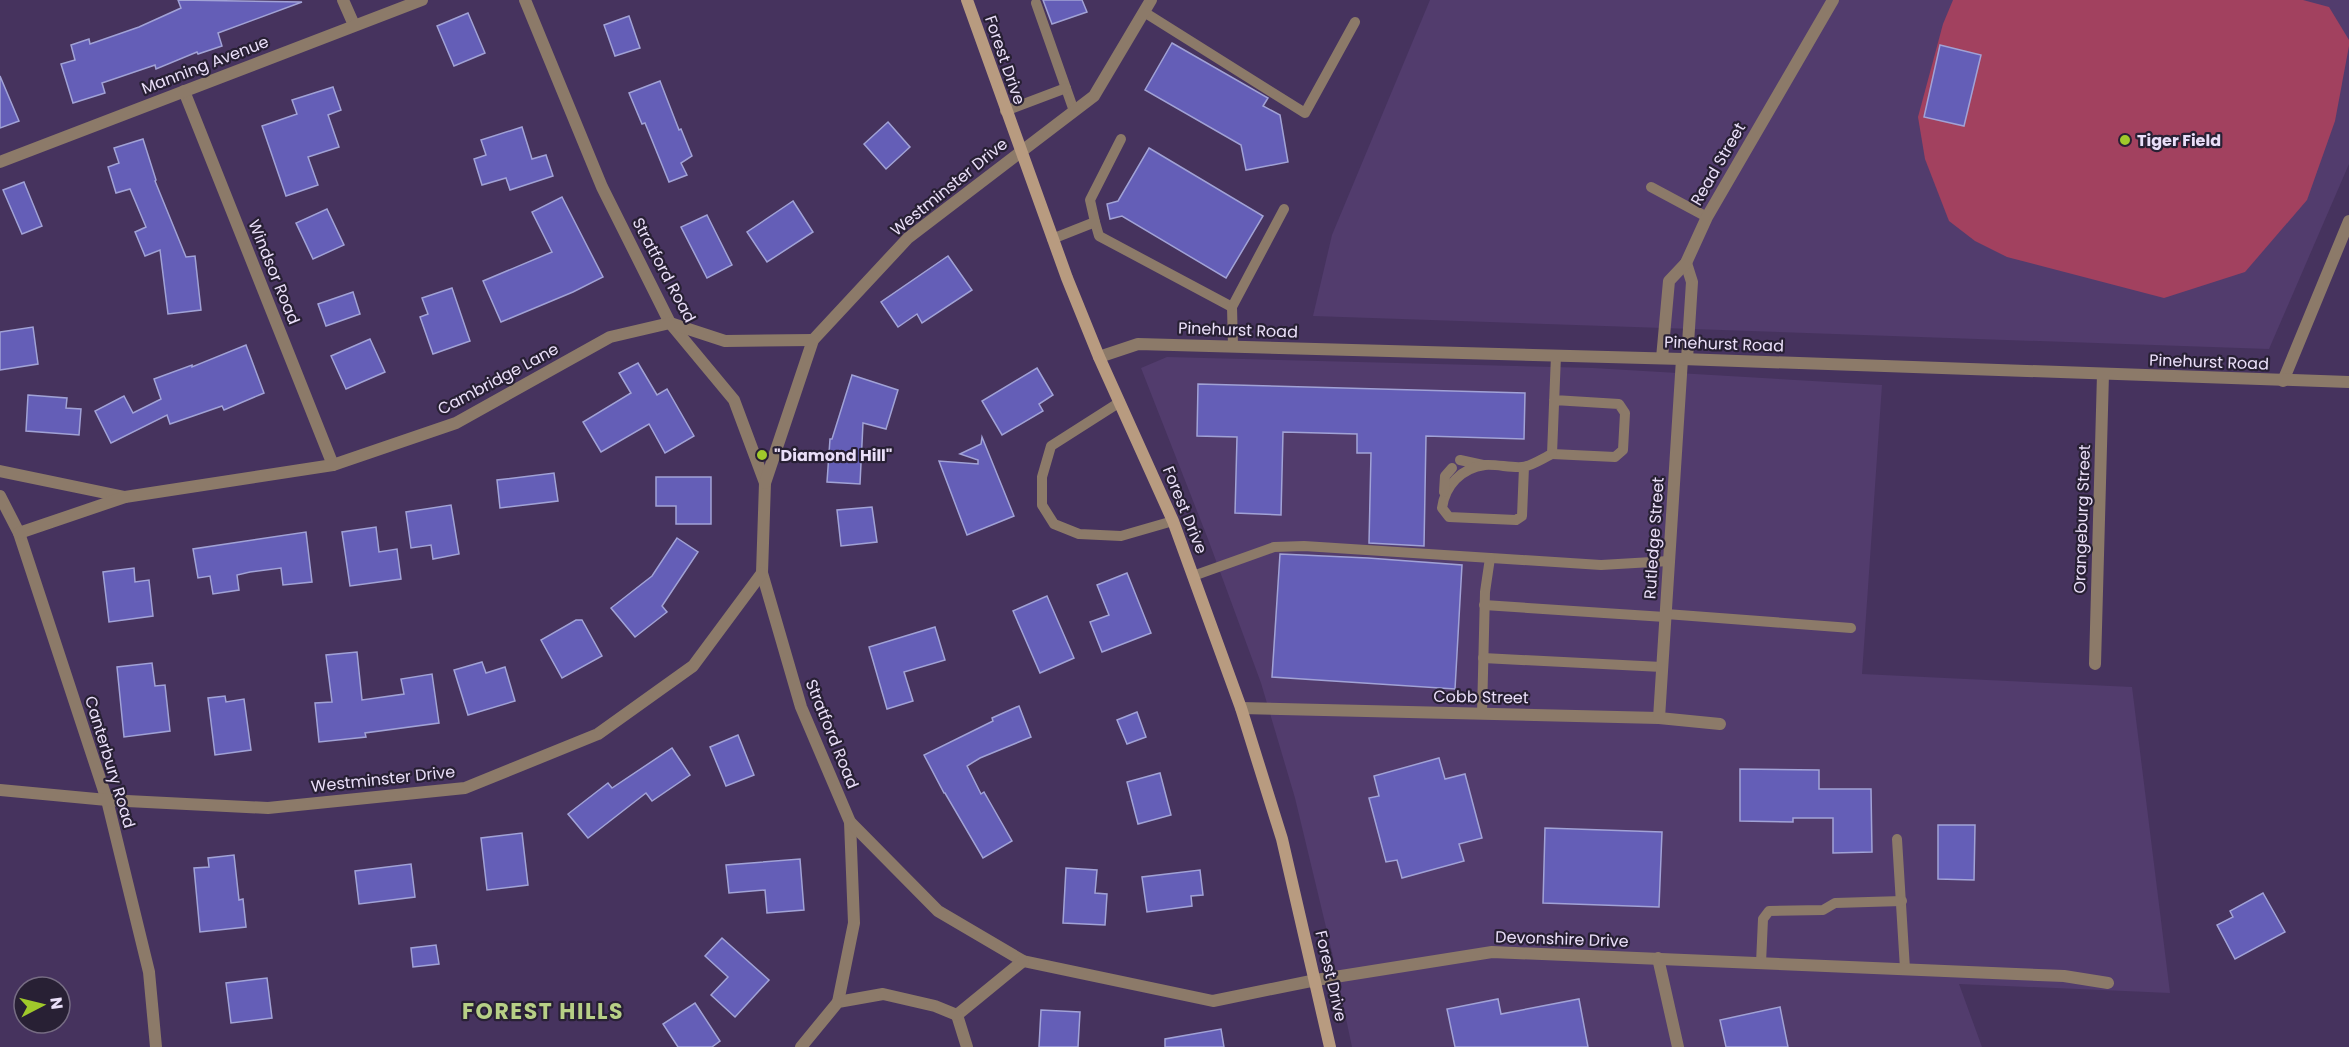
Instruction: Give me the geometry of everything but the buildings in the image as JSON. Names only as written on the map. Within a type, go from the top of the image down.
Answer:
[{"type":"main road","name":"Forest Drive","points":[[967,0],[1052,239],[1099,357],[1173,521],[1241,708],[1282,839],[1330,1047]]},
{"type":"street","points":[[343,0],[354,26]]},
{"type":"street","name":"Manning Avenue","points":[[0,162],[422,0]]},
{"type":"street","name":"Stratford Road","points":[[525,0],[602,187],[670,322],[734,400],[765,483],[762,573],[801,707],[850,822]]},
{"type":"street","name":"Westminster Drive","points":[[765,483],[813,340],[908,238],[1094,96],[1151,0]]},
{"type":"street","name":"Read Street","points":[[1662,358],[1669,281],[1686,263],[1707,217],[1833,0]]},
{"type":"street","name":"Windsor Road","points":[[184,91],[333,465]]},
{"type":"street","points":[[2283,381],[2349,221]]},
{"type":"street","points":[[1684,359],[1692,282],[1686,263]]},
{"type":"street","points":[[670,322],[724,341],[813,340]]},
{"type":"street","name":"Cambridge Lane","points":[[19,533],[126,497],[333,465],[456,423],[610,337],[670,322]]},
{"type":"street","name":"Pinehurst Road","points":[[1099,357],[1138,344],[1662,358],[2349,382]]},
{"type":"street","name":"Rutledge Street","points":[[1659,718],[1684,359]]},
{"type":"street","name":"Orangeburg Street","points":[[2095,664],[2103,374]]},
{"type":"street","name":"Cambridge Lane","points":[[0,471],[126,497]]},
{"type":"street","name":"Canterbury Road","points":[[0,496],[19,533],[107,800],[149,972],[156,1047]]},
{"type":"street","name":"Westminster Drive","points":[[0,790],[107,800],[268,808],[465,788],[598,734],[693,666],[762,573]]},
{"type":"street","name":"Cobb Street","points":[[1241,708],[1659,718],[1720,724]]},
{"type":"street","points":[[801,1047],[838,1002],[854,923],[850,822]]},
{"type":"street","name":"Devonshire Drive","points":[[850,822],[938,911],[1023,961],[1213,1001],[1316,980],[1492,952],[2064,976],[2108,983]]},
{"type":"street","points":[[1658,958],[1678,1047]]},
{"type":"street","points":[[957,1015],[1023,961]]},
{"type":"street","points":[[838,1002],[883,994],[935,1006],[957,1015]]},
{"type":"street","points":[[957,1015],[967,1047]]},
{"type":"lane","points":[[1036,3],[1074,111]]},
{"type":"lane","points":[[1144,12],[1305,113],[1355,22]]},
{"type":"lane","points":[[1005,111],[1066,88]]},
{"type":"lane","points":[[1121,139],[1090,200],[1099,236],[1232,307]]},
{"type":"lane","points":[[1651,187],[1707,217]]},
{"type":"lane","points":[[1233,346],[1232,307],[1284,209]]},
{"type":"lane","points":[[1052,239],[1095,222]]},
{"type":"lane","points":[[1552,454],[1556,356]]},
{"type":"lane","points":[[1460,459],[1483,465],[1524,467],[1552,454],[1615,457],[1623,450],[1625,413],[1619,404],[1554,400]]},
{"type":"lane","points":[[1120,402],[1051,446],[1042,477],[1042,505],[1054,524],[1079,534],[1121,536],[1173,521]]},
{"type":"lane","points":[[1443,497],[1450,484],[1464,473],[1483,465]]},
{"type":"lane","points":[[1452,468],[1445,476],[1442,508],[1449,517],[1516,520],[1522,516],[1524,467]]},
{"type":"lane","points":[[1193,576],[1274,547],[1304,546],[1601,565],[1669,561]]},
{"type":"lane","points":[[1482,714],[1484,605],[1490,558]]},
{"type":"lane","points":[[1484,605],[1851,628]]},
{"type":"lane","points":[[1483,658],[1662,667]]},
{"type":"lane","points":[[1897,839],[1905,969]]},
{"type":"lane","points":[[1761,963],[1763,919],[1769,911],[1823,910],[1835,903],[1902,901]]},
{"type":"shaded area","points":[[1430,0],[2349,0],[2349,164],[2269,349],[1313,316],[1332,235]]},
{"type":"shaded area","name":"Tiger Field","points":[[1953,0],[2303,0],[2329,7],[2349,40],[2349,46],[2335,121],[2307,200],[2245,272],[2164,298],[2007,257],[1975,241],[1949,221],[1925,159],[1918,117],[1943,24]]},
{"type":"shaded area","points":[[1167,357],[1593,368],[1882,385],[1862,674],[2132,687],[2170,993],[1959,984],[1982,1047],[1352,1047],[1295,798],[1261,683],[1141,368]]},
{"type":"place","name":"Tiger Field","points":[[2125,140]]},
{"type":"place","name":"\"Diamond Hill\"","points":[[762,455]]},
{"type":"district","name":"FOREST HILLS","points":[[543,1011]]}]
